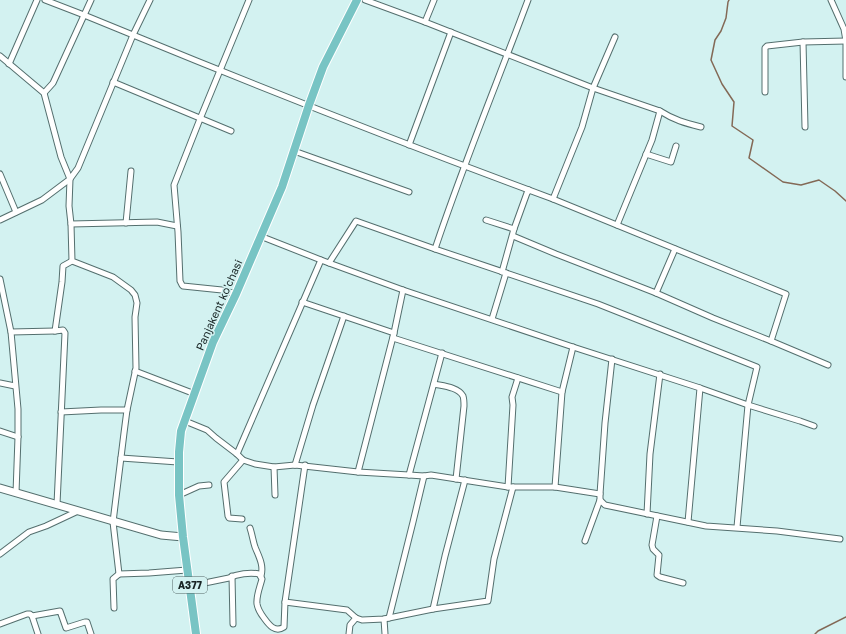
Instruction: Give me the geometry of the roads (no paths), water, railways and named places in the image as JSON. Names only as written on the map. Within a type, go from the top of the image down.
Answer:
[{"type":"main road","name":"Panjakent ko'chasi","points":[[196,634],[179,495],[178,462],[181,431],[213,342],[236,294],[282,187],[323,67],[357,0]]},
{"type":"main road","points":[[0,488],[161,535],[183,537]]},
{"type":"street","points":[[9,64],[37,0]]},
{"type":"street","points":[[45,0],[409,145],[553,199],[786,294],[771,341]]},
{"type":"street","points":[[44,93],[53,83],[91,0]]},
{"type":"street","points":[[0,220],[42,200],[70,179],[78,168],[133,35],[150,0]]},
{"type":"street","points":[[236,294],[222,290],[182,285],[180,281],[174,185],[250,0]]},
{"type":"street","points":[[365,0],[594,88],[660,111],[684,123],[702,127]]},
{"type":"street","points":[[425,22],[434,0]]},
{"type":"street","points":[[435,249],[449,206],[528,0]]},
{"type":"street","points":[[831,0],[845,29],[846,77]]},
{"type":"street","points":[[409,145],[451,32]]},
{"type":"street","points":[[553,199],[582,127],[594,88],[615,37]]},
{"type":"street","points":[[765,92],[765,48],[767,46],[803,42],[846,41]]},
{"type":"street","points":[[803,42],[805,127]]},
{"type":"street","points":[[0,56],[44,93],[61,157],[70,179],[69,206],[72,261]]},
{"type":"street","points":[[113,82],[231,131]]},
{"type":"street","points":[[617,225],[652,140],[660,111]]},
{"type":"street","points":[[646,154],[671,162],[676,146]]},
{"type":"street","points":[[294,151],[409,192]]},
{"type":"street","points":[[126,222],[130,171]]},
{"type":"street","points":[[0,174],[16,212]]},
{"type":"street","points":[[492,319],[514,229],[529,190]]},
{"type":"street","points":[[486,220],[514,229]]},
{"type":"street","points":[[329,263],[356,221],[598,304],[757,367],[748,405],[737,527]]},
{"type":"street","points":[[70,224],[157,222],[177,226]]},
{"type":"street","points":[[260,236],[403,290],[814,426]]},
{"type":"street","points":[[513,236],[656,292],[713,318],[828,365]]},
{"type":"street","points":[[656,292],[675,249]]},
{"type":"street","points":[[237,454],[321,260]]},
{"type":"street","points":[[55,331],[63,266],[72,261]]},
{"type":"street","points":[[72,261],[113,277],[131,290],[135,295],[137,303],[135,317],[136,368],[127,410],[113,522],[118,574]]},
{"type":"street","points":[[0,279],[11,332],[18,409],[16,493]]},
{"type":"street","points":[[358,472],[394,333],[403,290]]},
{"type":"street","points":[[302,302],[394,333]]},
{"type":"street","points":[[296,465],[313,405],[344,316]]},
{"type":"street","points":[[11,332],[62,330],[64,333],[57,504]]},
{"type":"street","points":[[394,333],[393,338],[562,392]]},
{"type":"street","points":[[555,487],[562,392],[573,347]]},
{"type":"street","points":[[409,475],[442,353]]},
{"type":"street","points":[[585,541],[600,497],[605,423],[612,359]]},
{"type":"street","points":[[135,371],[195,394]]},
{"type":"street","points":[[647,514],[650,454],[660,374]]},
{"type":"street","points":[[286,602],[347,610],[356,618],[362,620],[386,618],[488,601],[494,560],[511,487],[512,397],[518,378]]},
{"type":"street","points":[[0,382],[15,386]]},
{"type":"street","points":[[434,384],[456,390],[464,398],[456,479]]},
{"type":"street","points":[[688,522],[700,388]]},
{"type":"street","points":[[61,412],[127,410]]},
{"type":"street","points":[[185,421],[208,430],[243,460],[255,464],[274,467],[296,465],[358,472],[424,476],[431,475],[511,487],[555,487],[600,497],[605,504],[706,526],[737,527],[840,538]]},
{"type":"street","points":[[0,431],[18,437]]},
{"type":"street","points":[[121,458],[178,462]]},
{"type":"street","points":[[242,519],[229,518],[228,516],[224,482],[243,460]]},
{"type":"street","points":[[250,528],[255,547],[261,561],[262,579],[257,603],[259,611],[270,627],[278,632],[284,627],[286,602],[305,466]]},
{"type":"street","points":[[274,467],[275,495]]},
{"type":"street","points":[[385,634],[386,618],[414,522],[424,476]]},
{"type":"street","points":[[433,609],[465,480]]},
{"type":"street","points":[[179,495],[199,486],[208,485]]},
{"type":"street","points":[[0,554],[29,532],[78,511]]},
{"type":"street","points":[[657,516],[652,545],[653,549],[659,554],[657,575],[683,583]]},
{"type":"street","points":[[114,608],[113,579],[118,574],[187,570]]},
{"type":"street","points":[[190,586],[244,574],[258,573],[261,576]]},
{"type":"street","points":[[232,576],[233,624]]},
{"type":"street","points":[[0,624],[27,614],[32,616],[60,611],[66,628],[87,622],[92,634]]},
{"type":"street","points":[[32,616],[38,634]]},
{"type":"street","points":[[349,634],[350,626],[356,618]]},
{"type":"waterway","points":[[729,0],[726,18],[721,31],[715,40],[711,60],[722,84],[734,102],[732,126],[753,140],[749,158],[783,182],[801,185],[819,180],[846,201]]},
{"type":"waterway","points":[[815,634],[846,617]]}]
